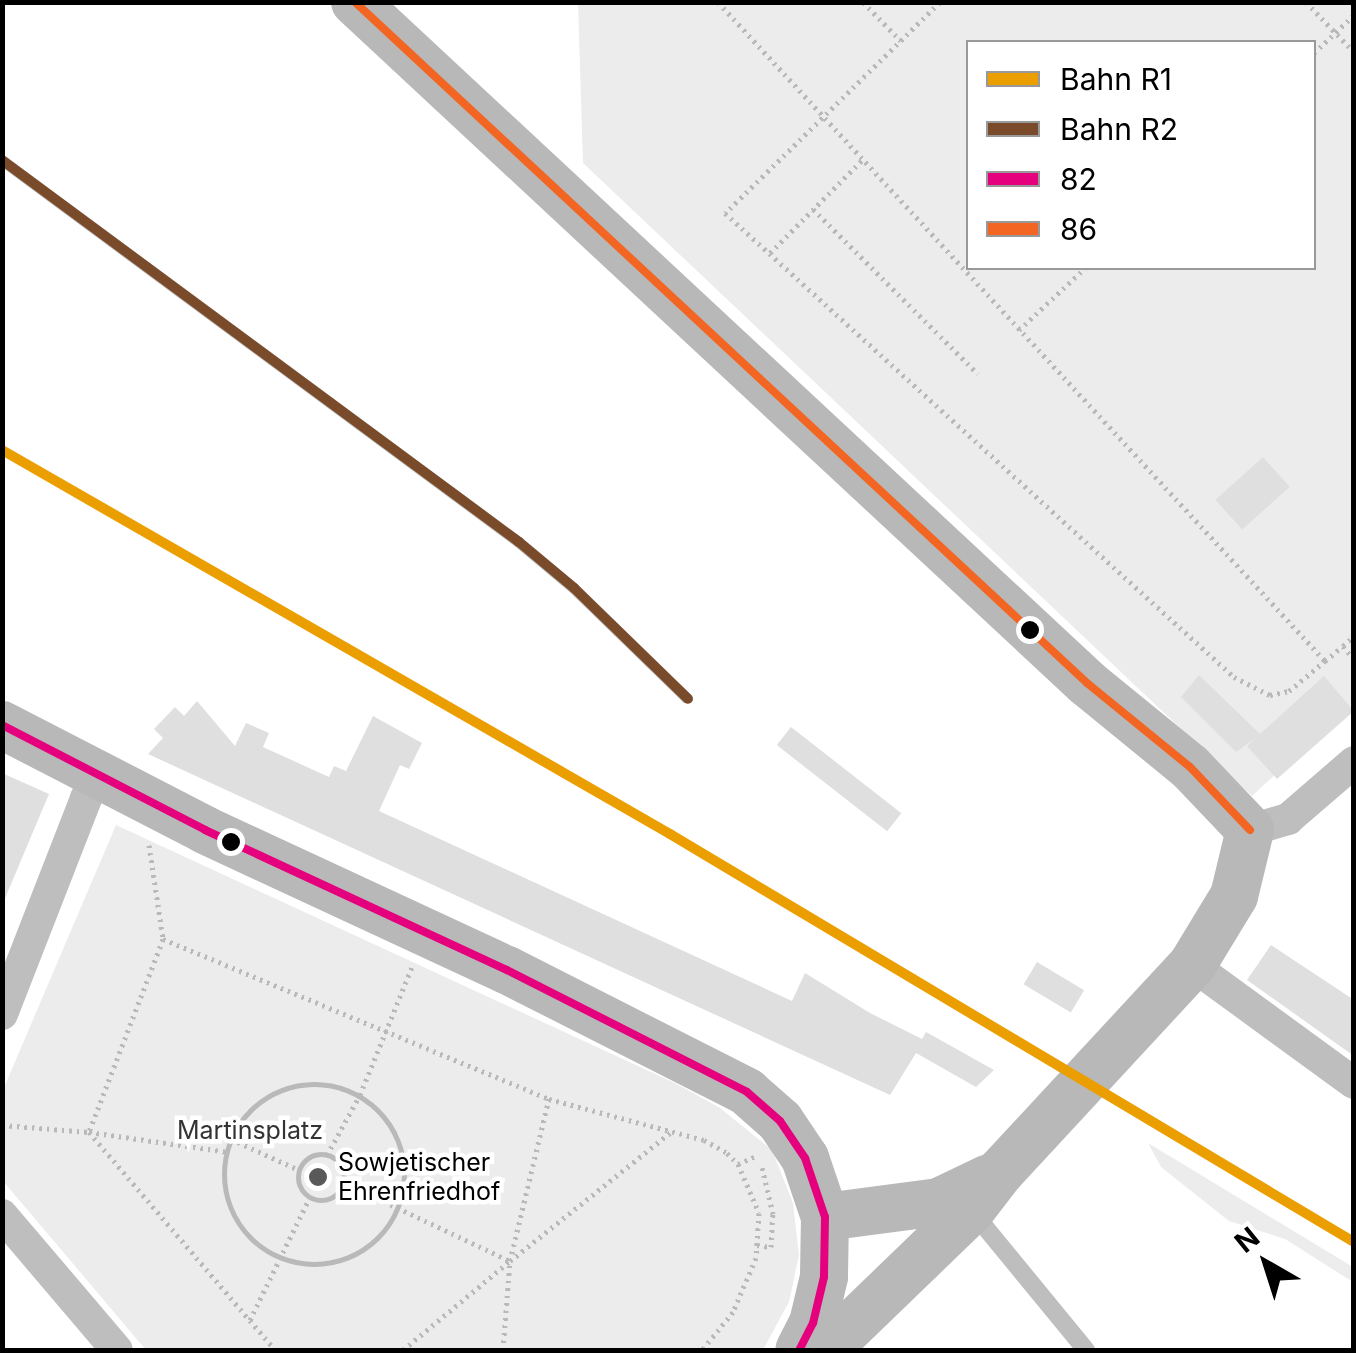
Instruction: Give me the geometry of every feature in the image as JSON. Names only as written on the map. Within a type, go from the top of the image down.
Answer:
[{"type":"street","points":[[355,2],[1086,684],[1190,767],[1250,830]]},
{"type":"street","points":[[2,725],[204,830],[481,958],[734,1084],[770,1110],[789,1133],[816,1182],[824,1217],[824,1277],[813,1322],[799,1350]]},
{"type":"street","points":[[1250,830],[1288,819],[1354,762]]},
{"type":"street","points":[[2,1014],[86,798],[100,774]]},
{"type":"street","points":[[826,1350],[971,1210],[1001,1171],[1192,965],[1234,896],[1250,830]]},
{"type":"street","points":[[1192,965],[1354,1084]]},
{"type":"street","points":[[824,1217],[939,1202],[1001,1171]]},
{"type":"street","points":[[2,1215],[117,1350]]},
{"type":"lane","points":[[971,1210],[1086,1350]]},
{"type":"path","points":[[863,2],[901,42]]},
{"type":"path","points":[[940,2],[725,213],[1234,678],[1270,695],[1289,691],[1354,636]]},
{"type":"path","points":[[1306,2],[1354,52]]},
{"type":"path","points":[[721,4],[1325,661]]},
{"type":"path","points":[[1316,50],[1354,15]]},
{"type":"path","points":[[770,253],[863,159]]},
{"type":"path","points":[[813,209],[978,374]]},
{"type":"path","points":[[1019,330],[1083,270]]},
{"type":"path","points":[[1343,646],[1354,659]]},
{"type":"path","points":[[90,1132],[164,939],[148,836]]},
{"type":"path","points":[[164,939],[549,1100],[704,1140],[738,1164],[759,1213],[757,1245],[733,1312],[702,1350]]},
{"type":"path","points":[[328,1155],[360,1095],[418,952]]},
{"type":"path","points":[[324,1083],[360,1095],[384,1116],[400,1143],[405,1183],[400,1208],[372,1245],[344,1260],[303,1265],[279,1258],[242,1230],[232,1215],[223,1184],[231,1139],[258,1103],[300,1084],[324,1083]]},
{"type":"path","points":[[504,1350],[510,1261],[549,1100]]},
{"type":"path","points":[[2,1125],[90,1132],[227,1152]]},
{"type":"path","points":[[90,1132],[275,1350]]},
{"type":"path","points":[[402,1350],[670,1132]]},
{"type":"path","points":[[231,1139],[299,1170]]},
{"type":"path","points":[[738,1164],[758,1154],[769,1187],[774,1214],[771,1247],[757,1245]]},
{"type":"path","points":[[328,1155],[342,1168],[343,1182],[330,1198],[310,1197],[301,1188],[299,1170],[308,1158],[328,1155]]},
{"type":"path","points":[[343,1182],[510,1261]]},
{"type":"path","points":[[250,1321],[310,1197]]},
{"type":"green space","points":[[578,3],[1353,3],[1353,703],[1252,796],[583,163]]},
{"type":"green space","name":"Martinsplatz","points":[[116,825],[677,1084],[720,1108],[772,1150],[793,1203],[799,1255],[789,1302],[764,1348],[146,1350],[3,1181],[3,1090]]},
{"type":"green space","points":[[1148,1143],[1353,1267],[1353,1282],[1285,1239],[1229,1221],[1161,1167]]},
{"type":"building","points":[[1263,457],[1290,487],[1242,530],[1215,500]]},
{"type":"building","points":[[1199,675],[1260,734],[1324,676],[1354,711],[1277,779],[1247,746],[1258,736],[1236,752],[1181,697]]},
{"type":"building","points":[[197,701],[235,746],[246,723],[269,733],[263,747],[329,777],[334,766],[346,771],[373,716],[422,743],[409,769],[400,765],[379,811],[792,1001],[805,973],[870,1013],[922,1039],[926,1032],[994,1070],[976,1087],[916,1053],[890,1095],[148,754],[163,738],[154,729],[175,707],[184,716]]},
{"type":"building","points":[[791,727],[901,813],[887,831],[777,745]]},
{"type":"building","points":[[2,773],[49,794],[3,903],[2,903]]},
{"type":"building","points":[[1271,945],[1354,1000],[1354,1056],[1247,980]]},
{"type":"building","points":[[1037,962],[1084,990],[1071,1013],[1024,984]]},
{"type":"railway","points":[[2,160],[519,542],[574,588],[688,699]]},
{"type":"rail line","name":"R2","points":[[2,160],[519,542],[574,588],[688,699]]},
{"type":"rail line","name":"R1","points":[[2,450],[670,834],[1354,1242]]},
{"type":"transit line","name":"86","points":[[355,2],[1087,683],[1190,767],[1250,830]]},
{"type":"transit line","name":"82","points":[[2,725],[205,830],[507,970],[747,1092],[780,1121],[805,1158],[825,1217],[824,1277],[813,1323],[799,1350]]},
{"type":"place","name":"Sowjetischer Ehrenfriedhof","points":[[318,1177]]}]
